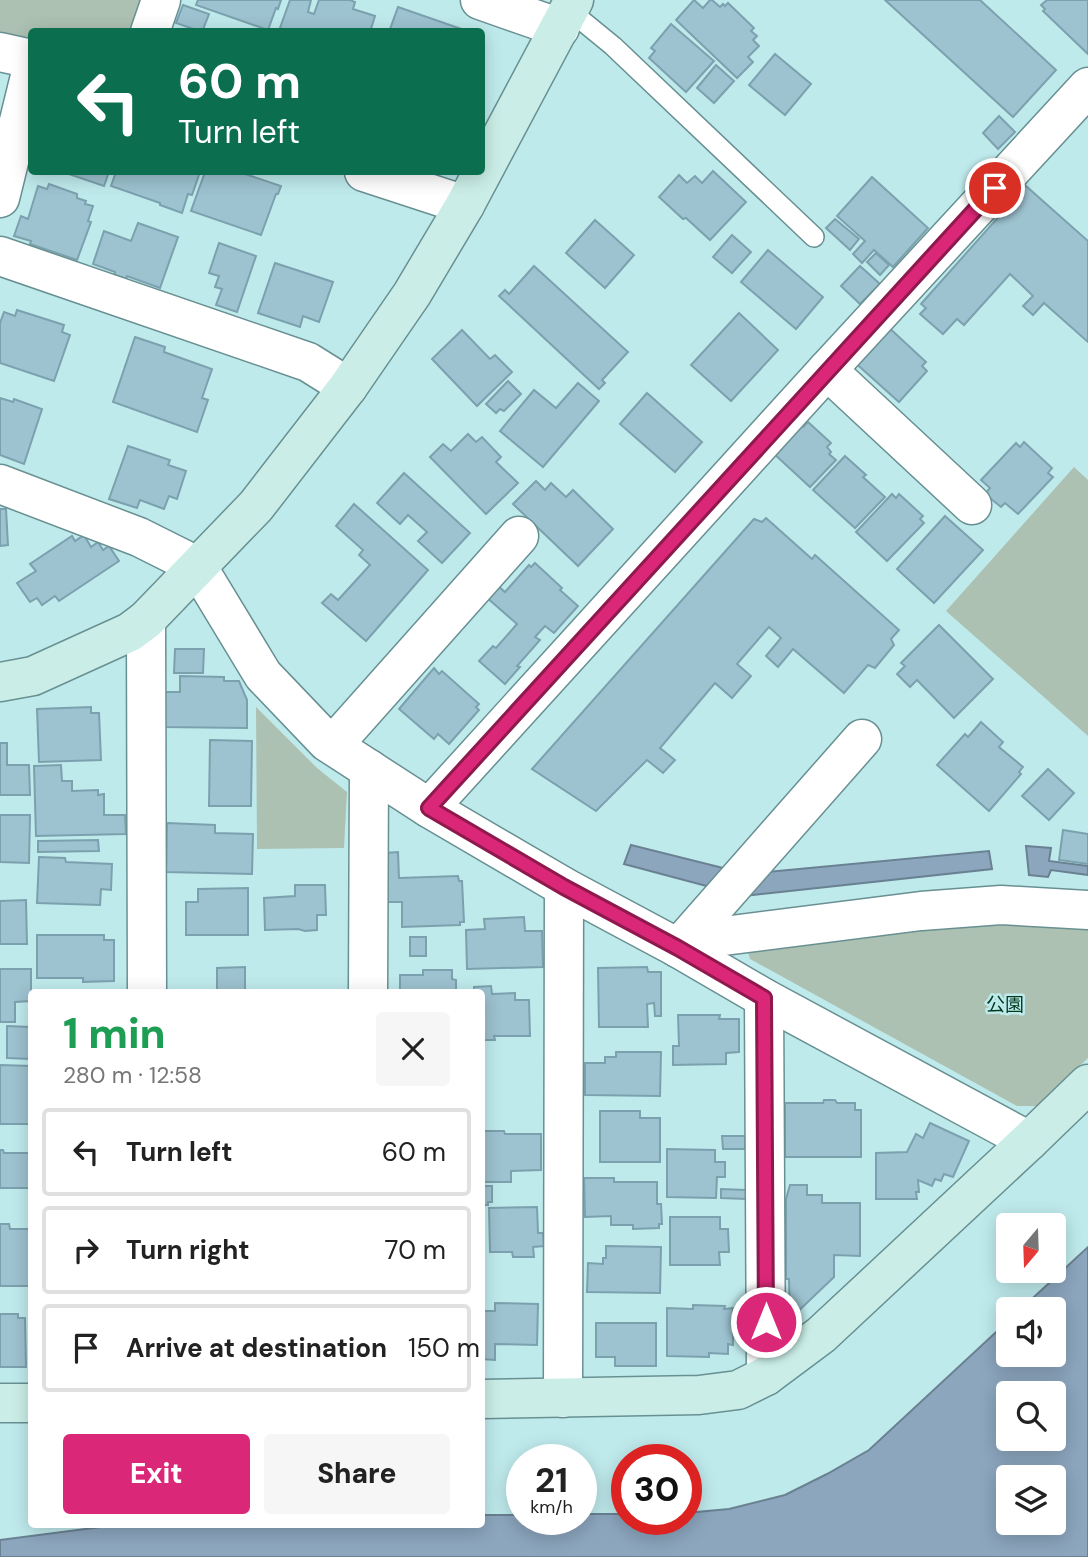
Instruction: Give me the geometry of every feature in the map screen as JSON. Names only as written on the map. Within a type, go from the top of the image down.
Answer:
[{"type":"street","points":[[151,28],[161,0]]},
{"type":"street","points":[[480,0],[568,13],[485,168]]},
{"type":"street","points":[[0,52],[28,58]]},
{"type":"street","points":[[0,198],[28,84]]},
{"type":"street","points":[[429,808],[1088,87]]},
{"type":"street","points":[[373,175],[465,205]]},
{"type":"street","points":[[0,682],[33,676],[130,632],[146,620],[256,506],[348,387],[412,294],[481,175]]},
{"type":"street","points":[[0,256],[308,362],[348,387]]},
{"type":"street","points":[[827,370],[972,505]]},
{"type":"street","points":[[0,484],[139,537],[197,566],[263,675],[327,742],[429,808],[564,887],[764,998],[1030,1141]]},
{"type":"street","points":[[332,745],[519,536]]},
{"type":"street","points":[[146,620],[146,989]]},
{"type":"street","points":[[678,948],[862,739]]},
{"type":"street","points":[[368,989],[369,769]]},
{"type":"street","points":[[563,1398],[564,887]]},
{"type":"street","points":[[678,948],[708,938],[921,911],[1001,905],[1088,910]]},
{"type":"street","points":[[764,998],[766,1377]]},
{"type":"street","points":[[485,1399],[699,1395],[738,1390],[766,1377],[821,1335],[1088,1084]]},
{"type":"street","points":[[0,1403],[28,1403]]},
{"type":"lane","points":[[568,13],[613,46],[814,236]]},
{"type":"green space","points":[[0,0],[145,0],[136,28],[28,28],[28,41],[0,33]]},
{"type":"green space","points":[[1074,467],[1088,480],[1088,736],[946,611]]},
{"type":"green space","points":[[256,707],[317,768],[347,792],[344,848],[257,849]]},
{"type":"green space","name":"公園","points":[[994,920],[1088,928],[1088,1058],[1038,1106],[1017,1106],[750,959],[746,945]]},
{"type":"water","points":[[631,845],[747,874],[989,851],[992,869],[744,896],[624,864]]},
{"type":"water","points":[[1026,846],[1051,848],[1049,861],[1088,866],[1088,875],[1051,870],[1048,877],[1029,875]]},
{"type":"water","points":[[1088,1247],[1088,1557],[0,1557],[0,1540],[93,1528],[485,1528],[485,1515],[506,1515],[506,1535],[597,1535],[597,1514],[611,1514],[611,1535],[702,1535],[702,1512],[729,1509],[785,1495],[869,1450],[996,1332],[996,1367],[1066,1367],[1066,1297],[1034,1297],[1049,1283],[1066,1283],[1066,1267]]},
{"type":"building","points":[[198,0],[281,0],[269,28],[196,5]]},
{"type":"building","points":[[290,0],[311,0],[308,12],[314,14],[319,0],[350,0],[355,2],[353,9],[375,16],[371,28],[280,28]]},
{"type":"building","points":[[694,0],[703,8],[710,0],[720,7],[728,3],[754,28],[751,31],[757,36],[753,40],[759,46],[748,57],[753,62],[737,78],[676,20]]},
{"type":"building","points":[[885,0],[980,0],[1056,70],[1013,117]]},
{"type":"building","points":[[1047,0],[1088,0],[1088,54],[1043,11],[1045,9],[1041,5]]},
{"type":"building","points":[[183,5],[209,14],[204,28],[190,28],[176,23]]},
{"type":"building","points":[[398,7],[458,28],[390,28]]},
{"type":"building","points":[[671,24],[714,61],[686,92],[649,58],[655,51],[651,48]]},
{"type":"building","points":[[775,54],[811,84],[785,115],[749,85]]},
{"type":"building","points":[[716,65],[734,81],[714,103],[697,88]]},
{"type":"building","points":[[999,116],[1015,132],[998,149],[983,133]]},
{"type":"building","points":[[713,171],[746,202],[710,240],[659,197],[679,175],[687,183],[695,176],[702,183]]},
{"type":"building","points":[[72,175],[108,175],[104,186]]},
{"type":"building","points":[[115,175],[199,175],[192,195],[188,194],[182,213],[111,186]]},
{"type":"building","points":[[204,175],[248,175],[281,186],[261,235],[191,211]]},
{"type":"building","points":[[872,177],[928,228],[893,267],[874,250],[862,263],[853,254],[865,241],[837,216]]},
{"type":"building","points":[[49,184],[77,194],[77,198],[86,201],[85,204],[93,206],[88,221],[91,222],[77,260],[14,236],[21,216],[28,219],[38,186],[47,189]]},
{"type":"building","points":[[1026,186],[1088,241],[1088,342],[1044,303],[1033,315],[1023,306],[1033,296],[1010,274],[964,325],[957,319],[943,334],[920,314],[926,308],[921,304]]},
{"type":"building","points":[[835,219],[859,239],[850,250],[826,228]]},
{"type":"building","points":[[595,220],[634,255],[605,288],[566,253]]},
{"type":"building","points":[[138,223],[178,237],[160,288],[127,276],[126,279],[93,264],[104,231],[131,241]]},
{"type":"building","points":[[732,235],[751,252],[732,273],[713,257]]},
{"type":"building","points":[[219,243],[256,256],[237,312],[216,305],[222,289],[215,287],[219,276],[209,273]]},
{"type":"building","points":[[768,250],[823,297],[796,329],[741,282]]},
{"type":"building","points":[[876,253],[889,265],[880,275],[867,262]]},
{"type":"building","points":[[275,263],[333,282],[319,322],[303,316],[300,327],[258,313]]},
{"type":"building","points":[[534,266],[628,352],[602,380],[605,383],[599,389],[499,296],[505,290],[509,294]]},
{"type":"building","points":[[860,266],[880,284],[860,304],[841,286]]},
{"type":"building","points":[[17,310],[64,325],[62,332],[70,335],[54,381],[0,363],[0,323],[4,312],[15,316]]},
{"type":"building","points":[[739,313],[778,350],[731,401],[691,365]]},
{"type":"building","points":[[885,324],[926,362],[922,366],[927,371],[899,402],[852,360]]},
{"type":"building","points":[[462,330],[490,359],[495,355],[512,372],[477,406],[432,359]]},
{"type":"building","points":[[135,337],[165,347],[164,352],[212,369],[202,398],[208,400],[197,432],[113,402]]},
{"type":"building","points":[[508,381],[521,394],[504,411],[500,409],[496,413],[486,404]]},
{"type":"building","points":[[578,383],[599,401],[543,467],[500,431],[534,390],[556,408]]},
{"type":"building","points":[[647,393],[702,442],[675,472],[620,424]]},
{"type":"building","points":[[0,398],[13,402],[14,399],[42,409],[24,464],[0,455]]},
{"type":"building","points":[[808,422],[831,443],[827,447],[831,452],[829,454],[836,460],[810,487],[772,452],[799,424],[803,427]]},
{"type":"building","points":[[468,434],[476,442],[482,437],[501,457],[496,462],[518,483],[486,514],[430,457],[443,444],[451,451]]},
{"type":"building","points":[[1024,442],[1052,468],[1048,473],[1053,477],[1018,514],[1005,503],[1001,507],[985,494],[990,488],[981,480],[1016,443],[1020,447]]},
{"type":"building","points":[[128,446],[170,460],[168,465],[186,471],[177,499],[169,496],[164,509],[140,500],[137,508],[109,499]]},
{"type":"building","points":[[845,456],[885,497],[855,528],[813,490]]},
{"type":"building","points":[[404,473],[470,533],[442,563],[418,541],[427,532],[408,515],[400,524],[377,503]]},
{"type":"building","points":[[536,481],[545,490],[551,483],[566,497],[573,490],[613,529],[578,566],[513,504]]},
{"type":"building","points":[[892,494],[896,498],[899,494],[923,516],[920,519],[924,523],[887,561],[856,532]]},
{"type":"building","points":[[354,504],[428,570],[366,641],[322,603],[331,594],[338,600],[370,565],[359,555],[363,550],[336,526]]},
{"type":"building","points":[[0,509],[6,509],[8,545],[0,546]]},
{"type":"building","points":[[945,516],[983,550],[934,603],[897,569]]},
{"type":"building","points":[[766,518],[812,559],[815,555],[899,630],[891,639],[894,645],[875,668],[868,665],[844,693],[793,649],[778,667],[766,656],[781,638],[769,627],[737,664],[751,676],[732,698],[715,683],[660,748],[675,760],[663,773],[647,760],[596,811],[532,769],[754,519],[762,522]]},
{"type":"building","points":[[84,535],[91,547],[98,542],[103,550],[109,546],[119,561],[59,601],[55,596],[42,605],[37,598],[30,602],[17,583],[36,571],[30,564],[72,536],[75,541]]},
{"type":"building","points":[[535,563],[578,606],[554,633],[545,626],[535,637],[540,640],[505,684],[479,661],[493,646],[496,648],[517,624],[486,597],[497,585],[505,592],[529,565],[531,567]]},
{"type":"building","points":[[939,625],[993,679],[954,718],[917,680],[910,687],[897,674],[905,666],[901,663]]},
{"type":"building","points":[[175,649],[204,649],[203,673],[174,673]]},
{"type":"building","points":[[434,668],[439,674],[442,671],[479,704],[476,707],[479,710],[449,744],[438,734],[434,739],[399,709]]},
{"type":"building","points":[[180,676],[224,677],[224,681],[239,681],[247,700],[247,728],[163,727],[164,692],[180,692]]},
{"type":"building","points":[[91,707],[91,713],[99,713],[101,760],[39,762],[37,709]]},
{"type":"building","points":[[981,722],[1003,742],[999,747],[1023,767],[1019,772],[1021,774],[989,811],[937,765],[965,734],[968,737]]},
{"type":"building","points":[[210,740],[252,741],[251,806],[209,806]]},
{"type":"building","points":[[0,743],[7,743],[7,765],[29,765],[30,795],[0,795]]},
{"type":"building","points":[[61,765],[62,781],[72,781],[72,791],[98,790],[98,795],[104,794],[104,815],[125,815],[126,834],[36,836],[34,766]]},
{"type":"building","points":[[1048,769],[1074,793],[1049,820],[1022,796]]},
{"type":"building","points":[[0,815],[30,815],[29,863],[0,862]]},
{"type":"building","points":[[167,823],[215,825],[215,833],[253,834],[252,874],[166,872]]},
{"type":"building","points":[[1063,830],[1088,834],[1088,864],[1059,860]]},
{"type":"building","points":[[98,840],[99,851],[38,852],[38,841]]},
{"type":"building","points":[[398,852],[399,878],[458,876],[459,881],[462,881],[464,922],[460,922],[460,925],[402,927],[402,902],[387,902],[385,853]]},
{"type":"building","points":[[39,857],[65,858],[66,862],[112,864],[111,890],[101,889],[100,905],[37,903]]},
{"type":"building","points":[[295,885],[325,885],[326,915],[317,915],[317,930],[265,930],[264,898],[295,896]]},
{"type":"building","points":[[248,888],[248,935],[186,935],[186,902],[198,902],[198,889]]},
{"type":"building","points":[[26,900],[27,944],[0,944],[0,901]]},
{"type":"building","points":[[524,917],[525,931],[542,931],[543,967],[467,969],[466,930],[485,929],[484,919]]},
{"type":"building","points":[[37,935],[104,935],[104,940],[114,940],[114,981],[83,982],[83,978],[37,978]]},
{"type":"building","points":[[410,937],[426,937],[426,956],[410,956]]},
{"type":"building","points":[[245,967],[245,989],[217,989],[217,968]]},
{"type":"building","points":[[647,967],[648,972],[661,972],[661,1016],[655,1016],[654,1003],[647,1004],[648,1027],[599,1027],[598,968]]},
{"type":"building","points":[[0,969],[31,969],[28,1001],[15,1002],[15,1022],[0,1022]]},
{"type":"building","points":[[423,970],[452,970],[456,989],[400,989],[400,975],[423,975]]},
{"type":"building","points":[[491,986],[492,994],[515,993],[515,1000],[529,1000],[530,1036],[494,1036],[495,1040],[485,1040],[485,989],[474,987]]},
{"type":"building","points":[[678,1015],[720,1015],[719,1019],[739,1019],[739,1052],[726,1053],[726,1064],[673,1065],[673,1046],[679,1046]]},
{"type":"building","points":[[7,1026],[28,1027],[28,1059],[7,1058]]},
{"type":"building","points":[[616,1052],[661,1052],[660,1096],[585,1095],[585,1063],[605,1063],[605,1057],[616,1057]]},
{"type":"building","points":[[0,1065],[28,1066],[28,1124],[0,1124]]},
{"type":"building","points":[[824,1100],[855,1103],[855,1110],[861,1110],[861,1157],[785,1157],[785,1103],[823,1103]]},
{"type":"building","points":[[600,1111],[640,1111],[640,1118],[660,1118],[660,1162],[600,1162]]},
{"type":"building","points":[[930,1123],[969,1141],[953,1177],[944,1174],[941,1181],[935,1179],[932,1186],[918,1180],[917,1199],[876,1199],[876,1153],[907,1152],[916,1134],[923,1138]]},
{"type":"building","points":[[485,1131],[541,1134],[541,1170],[511,1171],[511,1182],[485,1182]]},
{"type":"building","points":[[722,1136],[745,1136],[745,1149],[723,1149]]},
{"type":"building","points":[[667,1149],[715,1150],[715,1162],[725,1162],[725,1177],[717,1177],[716,1198],[667,1197]]},
{"type":"building","points":[[0,1150],[4,1153],[28,1153],[28,1188],[0,1188]]},
{"type":"building","points":[[584,1178],[614,1178],[614,1182],[657,1182],[657,1204],[661,1204],[662,1224],[659,1224],[659,1228],[633,1229],[633,1225],[611,1225],[611,1216],[585,1217]]},
{"type":"building","points":[[790,1185],[807,1185],[807,1195],[822,1195],[822,1203],[860,1203],[860,1256],[834,1255],[834,1277],[790,1319],[789,1279],[786,1279],[786,1199]]},
{"type":"building","points":[[485,1186],[492,1186],[492,1202],[488,1202],[488,1205],[485,1205]]},
{"type":"building","points":[[721,1189],[746,1190],[746,1199],[721,1198]]},
{"type":"building","points":[[537,1207],[538,1233],[543,1233],[544,1246],[533,1247],[534,1257],[513,1257],[512,1252],[490,1252],[489,1208]]},
{"type":"building","points":[[670,1217],[720,1217],[720,1229],[728,1229],[729,1252],[719,1252],[720,1265],[670,1265]]},
{"type":"building","points":[[0,1224],[9,1224],[10,1229],[28,1229],[28,1286],[0,1286]]},
{"type":"building","points":[[606,1246],[661,1247],[660,1293],[587,1292],[588,1263],[603,1264]]},
{"type":"building","points":[[495,1303],[538,1304],[537,1345],[495,1344],[495,1360],[485,1359],[485,1311],[495,1311]]},
{"type":"building","points":[[693,1305],[733,1308],[733,1345],[728,1344],[728,1354],[709,1353],[709,1357],[667,1356],[667,1308],[693,1309]]},
{"type":"building","points":[[0,1314],[18,1314],[18,1318],[25,1318],[26,1367],[0,1367]]},
{"type":"building","points":[[596,1323],[656,1323],[656,1366],[615,1366],[615,1357],[596,1357]]},
{"type":"route","points":[[766,1322],[764,998],[564,887],[429,808],[995,188]]}]
